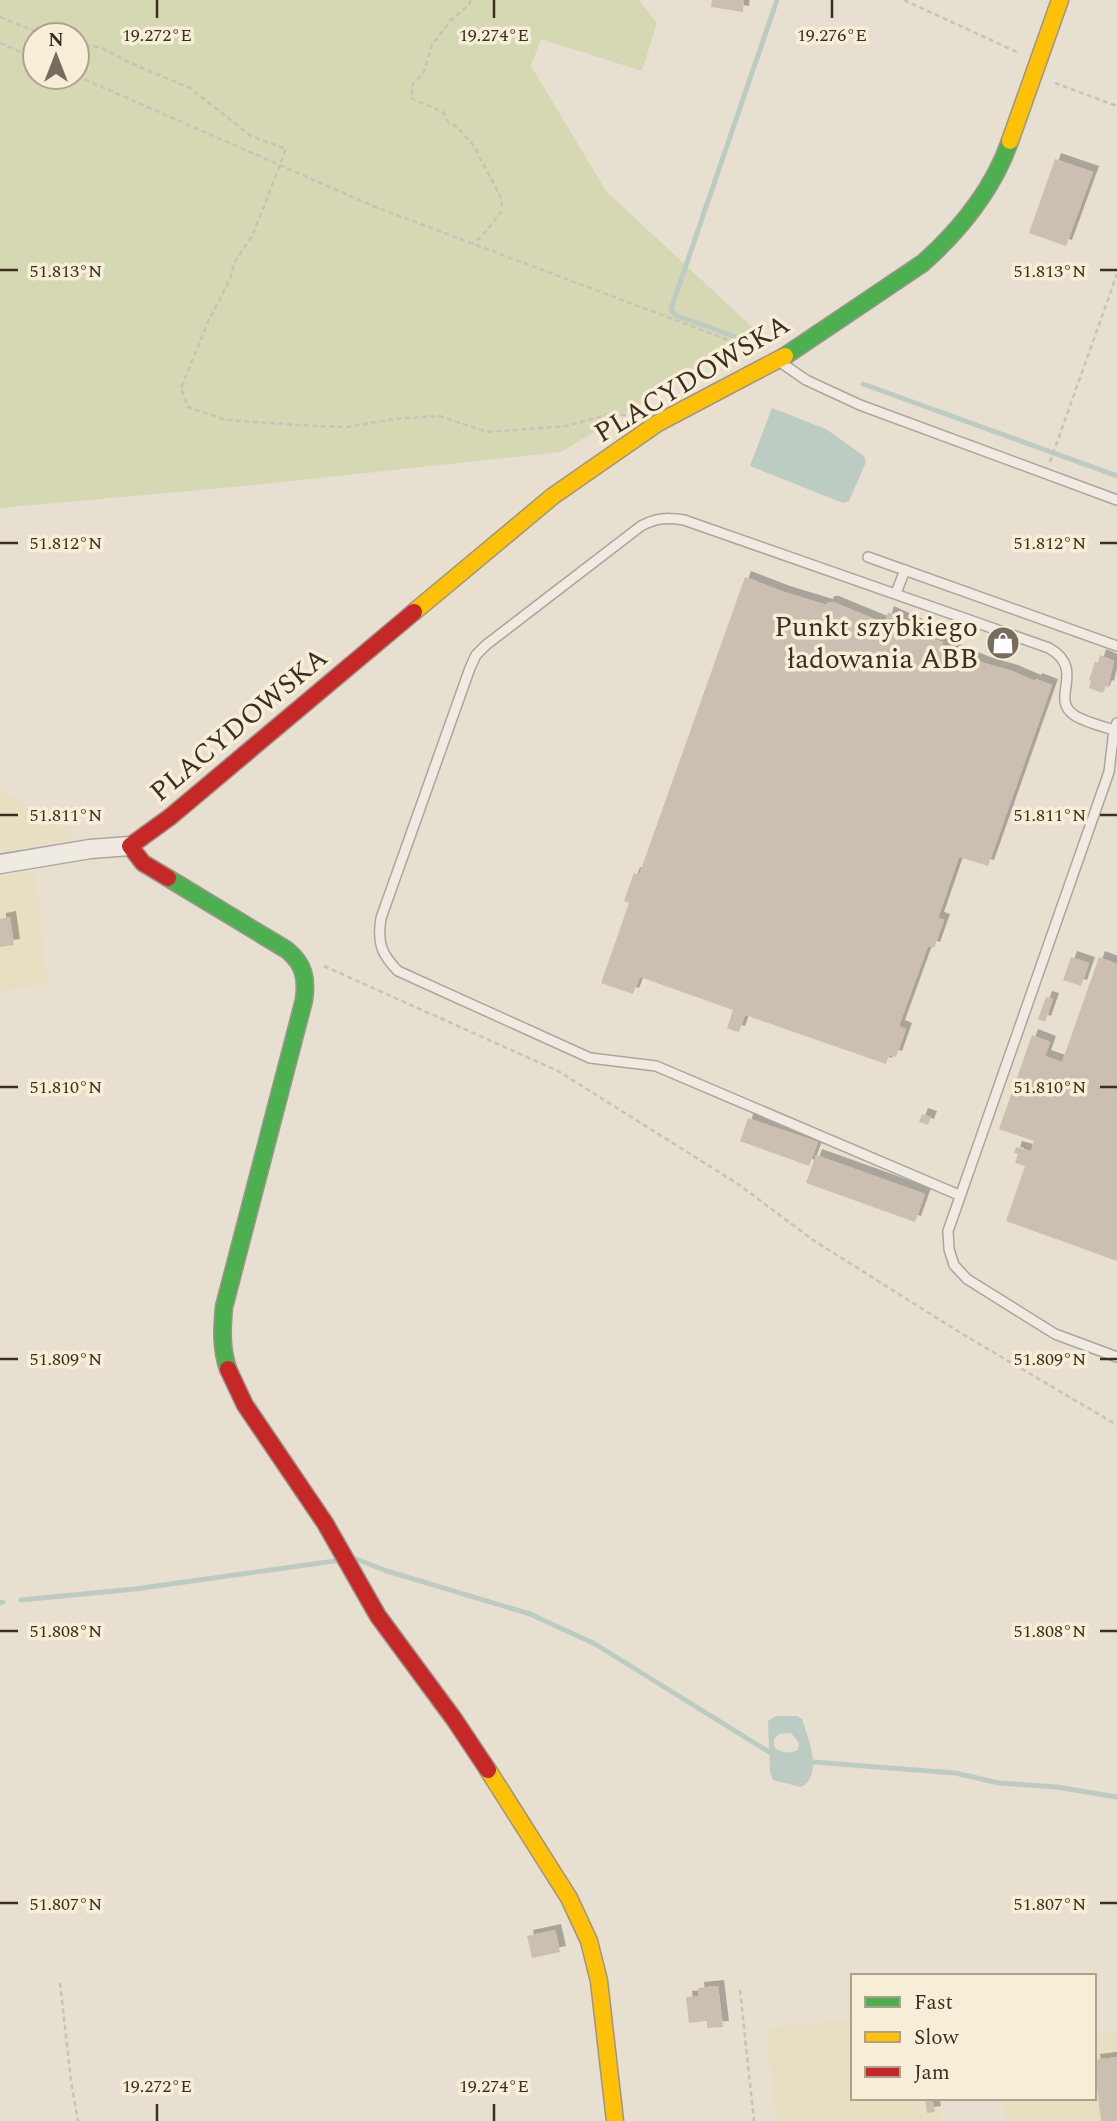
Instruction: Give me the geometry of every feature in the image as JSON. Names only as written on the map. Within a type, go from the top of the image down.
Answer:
[{"type":"street","name":"PLACYDOWSKA","points":[[130,846],[170,817],[553,495],[658,423],[778,361],[923,263],[945,245],[980,203],[999,169],[1060,0]]},
{"type":"street","points":[[0,864],[90,849],[130,846],[144,863],[287,950],[297,958],[303,968],[306,987],[304,1000],[224,1307],[221,1335],[224,1357],[245,1405],[325,1523],[378,1616],[454,1719],[569,1898],[589,1941],[599,1982],[615,2121]]},
{"type":"lane","points":[[778,361],[806,380],[860,405],[1117,500]]},
{"type":"lane","points":[[959,1195],[656,1066],[590,1058],[398,971],[387,960],[379,933],[381,918],[476,655],[641,526],[654,519],[669,517],[684,520],[1049,648],[1060,654],[1068,669],[1064,695],[1066,706],[1074,716],[1116,728],[1110,772],[959,1195],[948,1231],[948,1249],[954,1265],[967,1279],[1055,1334],[1117,1357]]},
{"type":"lane","points":[[867,557],[1117,646]]},
{"type":"lane","points":[[896,593],[905,570]]},
{"type":"path","points":[[471,0],[432,44],[423,74],[413,84],[411,98],[443,112],[448,122],[457,127],[474,145],[502,200],[501,212],[472,244]]},
{"type":"path","points":[[904,0],[1117,106]]},
{"type":"path","points":[[0,17],[21,26]]},
{"type":"path","points":[[0,43],[21,52]]},
{"type":"path","points":[[91,46],[102,48],[190,88],[251,136],[285,149],[253,234],[234,262],[230,279],[208,322],[181,388],[188,407],[226,420],[315,426],[348,427],[393,419],[439,416],[487,432],[566,426],[614,413],[633,417]]},
{"type":"path","points":[[91,82],[373,206],[778,361]]},
{"type":"path","points":[[1051,459],[1117,274]]},
{"type":"path","points":[[303,968],[324,966],[558,1071],[738,1184],[813,1240],[1117,1426]]},
{"type":"path","points":[[60,1983],[78,2121]]},
{"type":"path","points":[[740,1990],[754,2121]]},
{"type":"shaded area","points":[[772,408],[826,429],[864,456],[866,462],[849,501],[843,503],[750,466]]},
{"type":"shaded area","points":[[0,789],[80,838],[0,852]]},
{"type":"shaded area","points":[[35,871],[47,985],[0,991],[0,876]]},
{"type":"shaded area","points":[[776,1716],[797,1716],[802,1719],[813,1765],[812,1774],[801,1787],[773,1780],[770,1772],[768,1721]],"holes":[[[791,1733],[799,1743],[798,1750],[792,1752],[782,1752],[774,1747],[774,1739],[779,1734]]]},
{"type":"shaded area","points":[[851,2019],[851,2100],[939,2100],[941,2121],[776,2121],[766,2028]]},
{"type":"shaded area","points":[[1117,2031],[1117,2121],[1006,2121],[1003,2100],[1096,2100],[1096,2034]]},
{"type":"green space","points":[[0,0],[639,0],[657,23],[642,71],[541,39],[531,66],[606,191],[765,339],[726,352],[561,452],[245,486],[0,508]]},
{"type":"building","points":[[712,0],[744,0],[743,12],[711,7]]},
{"type":"building","points":[[1055,159],[1093,172],[1066,246],[1029,233]]},
{"type":"building","points":[[745,577],[827,605],[828,602],[833,602],[879,621],[885,622],[888,612],[917,625],[914,633],[943,642],[942,645],[984,663],[1052,685],[988,866],[959,857],[938,918],[944,920],[934,948],[928,946],[899,1026],[906,1029],[896,1057],[889,1055],[886,1064],[745,1015],[739,1032],[735,1031],[727,1028],[733,1010],[640,977],[633,994],[601,983],[629,903],[624,901],[634,873],[639,875]]},
{"type":"building","points":[[1100,655],[1114,661],[1108,687],[1106,686],[1103,693],[1089,688],[1095,662],[1098,662]]},
{"type":"building","points":[[10,917],[14,945],[0,947],[0,919]]},
{"type":"building","points":[[1071,957],[1089,963],[1081,986],[1063,980]]},
{"type":"building","points":[[1099,957],[1117,964],[1117,1261],[1006,1221],[1025,1166],[1015,1163],[1018,1154],[1014,1153],[1016,1147],[1031,1151],[1034,1141],[999,1129],[1032,1035],[1050,1042],[1045,1056],[1062,1062]]},
{"type":"building","points":[[1046,997],[1053,999],[1045,1022],[1038,1019]]},
{"type":"building","points":[[922,1114],[931,1117],[928,1125],[919,1122]]},
{"type":"building","points":[[748,1118],[818,1142],[809,1166],[740,1141]]},
{"type":"building","points":[[816,1155],[925,1194],[915,1222],[806,1183]]},
{"type":"building","points":[[555,1930],[560,1952],[532,1958],[527,1936]]},
{"type":"building","points":[[718,1986],[723,2027],[707,2028],[707,2021],[689,2023],[686,1997],[699,1996],[698,1988]]},
{"type":"building","points":[[1117,2057],[1117,2121],[1101,2121],[1096,2060]]},
{"type":"building","points":[[925,2100],[932,2100],[935,2112],[927,2113]]},
{"type":"waterway","points":[[761,346],[675,315],[671,309],[777,0]]},
{"type":"waterway","points":[[863,384],[1117,476]]},
{"type":"waterway","points":[[356,1559],[530,1614],[595,1644],[769,1752]]},
{"type":"waterway","points":[[21,1600],[135,1589],[335,1561]]},
{"type":"waterway","points":[[813,1762],[955,1773],[999,1783],[1057,1787],[1117,1797]]},
{"type":"traffic: fast","points":[[785,356],[923,263],[937,250],[963,222],[985,192],[1010,141]]},
{"type":"traffic: fast","points":[[168,878],[287,950],[301,966],[305,985],[304,1000],[224,1307],[224,1354],[228,1369]]},
{"type":"traffic: slow","points":[[1010,141],[1060,0]]},
{"type":"traffic: slow","points":[[414,612],[553,496],[658,423],[785,356]]},
{"type":"traffic: slow","points":[[488,1770],[569,1898],[589,1941],[599,1981],[615,2121]]},
{"type":"traffic: jam","points":[[168,878],[143,863],[130,846],[170,817],[414,612]]},
{"type":"traffic: jam","points":[[228,1369],[245,1405],[325,1523],[378,1616],[488,1770]]},
{"type":"place","name":"Punkt szybkiego ładowania ABB","points":[[1003,643]]}]
